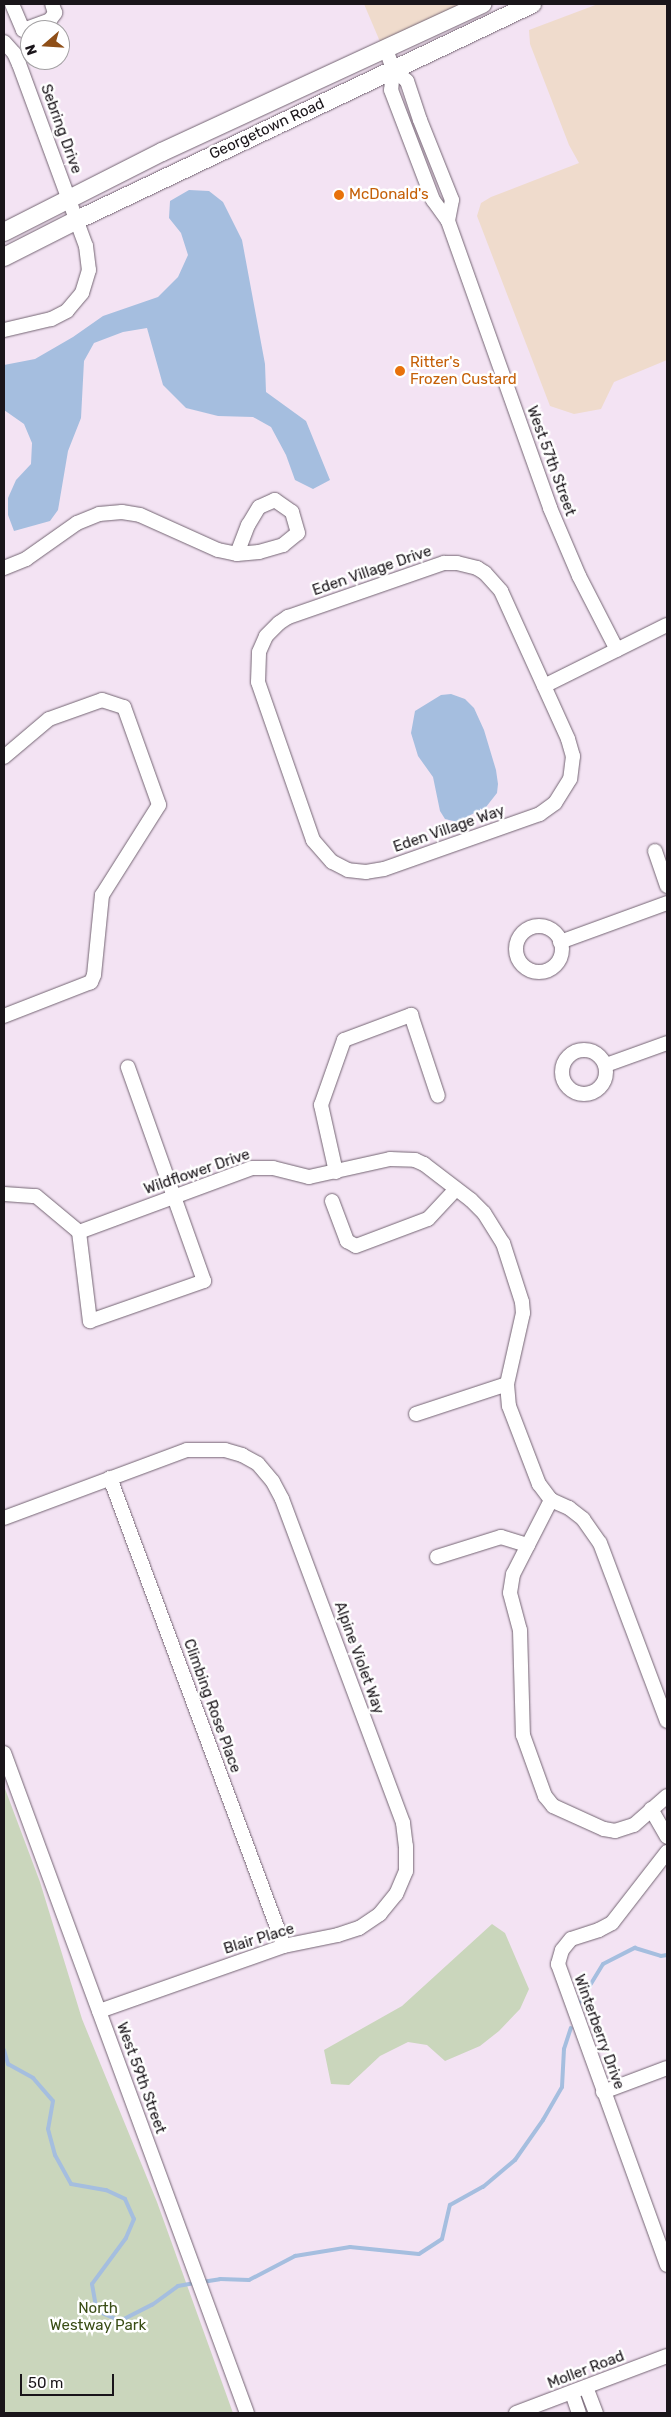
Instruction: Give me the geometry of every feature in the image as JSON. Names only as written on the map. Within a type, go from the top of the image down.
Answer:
[{"type":"main road","name":"Georgetown Road","points":[[4,232],[69,198],[483,4]]},
{"type":"main road","name":"Georgetown Road","points":[[4,257],[77,220],[532,4]]},
{"type":"street","points":[[12,4],[20,23]]},
{"type":"street","name":"Sebring Drive","points":[[46,20],[55,13],[52,4]]},
{"type":"street","name":"Sebring Drive","points":[[4,330],[56,317],[67,311],[79,298],[87,282],[89,258],[77,220],[19,64],[5,44],[20,32]]},
{"type":"street","name":"West 57th Street","points":[[386,49],[393,69],[407,81],[420,120],[452,200],[448,221],[565,545],[617,650]]},
{"type":"street","points":[[4,568],[26,559],[77,523],[99,514],[116,512],[140,515],[218,550],[237,554],[259,552],[283,545],[298,533],[292,512],[275,500],[259,507],[248,525],[237,554]]},
{"type":"street","name":"Eden Village Drive","points":[[287,765],[257,676],[259,652],[266,636],[279,623],[294,615],[433,566],[451,563],[468,565],[485,573],[494,581],[504,596],[544,686]]},
{"type":"street","points":[[544,686],[667,625]]},
{"type":"street","name":"Eden Village Way","points":[[287,765],[313,840],[319,850],[332,862],[348,870],[366,872],[384,869],[535,816],[555,803],[570,779],[572,756],[568,739],[544,686]]},
{"type":"street","points":[[4,757],[49,719],[102,700],[124,706],[160,805],[102,895],[93,977],[86,985],[4,1016]]},
{"type":"street","points":[[654,851],[667,886]]},
{"type":"street","points":[[560,942],[667,903]]},
{"type":"street","points":[[336,1172],[321,1106],[344,1040],[411,1015],[438,1096]]},
{"type":"street","points":[[606,1066],[667,1043]]},
{"type":"street","points":[[4,1194],[36,1196],[79,1232],[90,1321],[204,1280],[128,1067]]},
{"type":"street","name":"Wildflower Drive","points":[[79,1232],[252,1168],[273,1168],[309,1177],[386,1159],[405,1158],[424,1164],[456,1188],[484,1213],[495,1227],[503,1243],[521,1297],[523,1315],[507,1384]]},
{"type":"street","points":[[332,1201],[347,1241],[356,1246],[428,1219],[456,1188]]},
{"type":"street","points":[[416,1414],[507,1384],[507,1394],[513,1417],[539,1484],[551,1500],[564,1505],[578,1516],[597,1538],[667,1721]]},
{"type":"street","name":"Alpine Violet Way","points":[[110,1478],[187,1450],[225,1450],[242,1455],[258,1464],[273,1482],[282,1498],[403,1823],[406,1846],[406,1871]]},
{"type":"street","points":[[4,1518],[110,1478]]},
{"type":"street","name":"Climbing Rose Place","points":[[110,1478],[284,1946]]},
{"type":"street","points":[[551,1500],[513,1574],[510,1593],[520,1630],[523,1735],[546,1796],[553,1806],[611,1830],[628,1828],[667,1796]]},
{"type":"street","points":[[437,1556],[501,1536],[528,1545]]},
{"type":"street","name":"West 59th Street","points":[[4,1753],[247,2413]]},
{"type":"street","points":[[651,1809],[667,1837]]},
{"type":"street","name":"Winterberry Drive","points":[[667,1852],[612,1923],[599,1930],[571,1939],[559,1954],[558,1969],[667,2265]]},
{"type":"street","name":"Blair Place","points":[[99,2011],[284,1946],[338,1936],[359,1928],[380,1914],[396,1894],[406,1871]]},
{"type":"street","points":[[603,2092],[667,2068]]},
{"type":"street","name":"Moller Road","points":[[516,2413],[667,2356]]},
{"type":"street","points":[[586,2387],[596,2413]]},
{"type":"street","points":[[572,2393],[579,2413]]},
{"type":"shaded area","points":[[364,4],[465,4],[381,44]]},
{"type":"shaded area","points":[[598,4],[667,4],[667,360],[614,382],[601,409],[574,414],[550,406],[477,216],[481,203],[491,197],[579,163],[569,145],[530,44],[529,30]]},
{"type":"green space","name":"North Westway Park","points":[[4,1786],[40,1882],[82,2019],[157,2202],[233,2413],[4,2413]]},
{"type":"green space","points":[[492,1924],[505,1933],[529,1989],[520,2009],[499,2031],[480,2046],[445,2061],[427,2045],[408,2042],[380,2056],[349,2085],[331,2084],[324,2050],[402,2006]]},
{"type":"water","points":[[189,190],[209,191],[223,202],[242,240],[265,364],[266,392],[306,421],[330,480],[313,489],[295,480],[286,455],[271,427],[253,417],[218,416],[186,408],[163,385],[147,328],[123,332],[94,343],[84,361],[81,418],[68,451],[58,510],[50,521],[14,531],[8,515],[8,498],[16,480],[31,464],[32,443],[24,424],[4,410],[4,365],[35,359],[73,337],[103,316],[158,297],[178,277],[188,255],[181,233],[169,218],[170,201]]},
{"type":"water","points":[[451,694],[465,699],[474,708],[484,730],[496,770],[498,784],[497,793],[486,807],[457,822],[445,819],[440,811],[433,777],[418,756],[411,733],[415,711],[441,695]]},
{"type":"waterway","points":[[578,2005],[603,1964],[635,1948],[661,1956],[667,1955]]},
{"type":"waterway","points":[[202,2282],[220,2279],[249,2280],[295,2256],[350,2247],[419,2254],[442,2239],[450,2205],[483,2187],[515,2160],[543,2120],[562,2087],[564,2049],[571,2028]]},
{"type":"waterway","points":[[4,2050],[8,2064],[33,2078],[53,2101],[48,2129],[55,2155],[71,2184],[106,2190],[125,2199],[134,2219],[126,2238],[92,2284],[97,2311],[120,2321],[152,2305],[178,2286],[195,2283]]},
{"type":"place","name":"McDonald's","points":[[339,195]]},
{"type":"place","name":"Ritter's Frozen Custard","points":[[400,371]]}]
